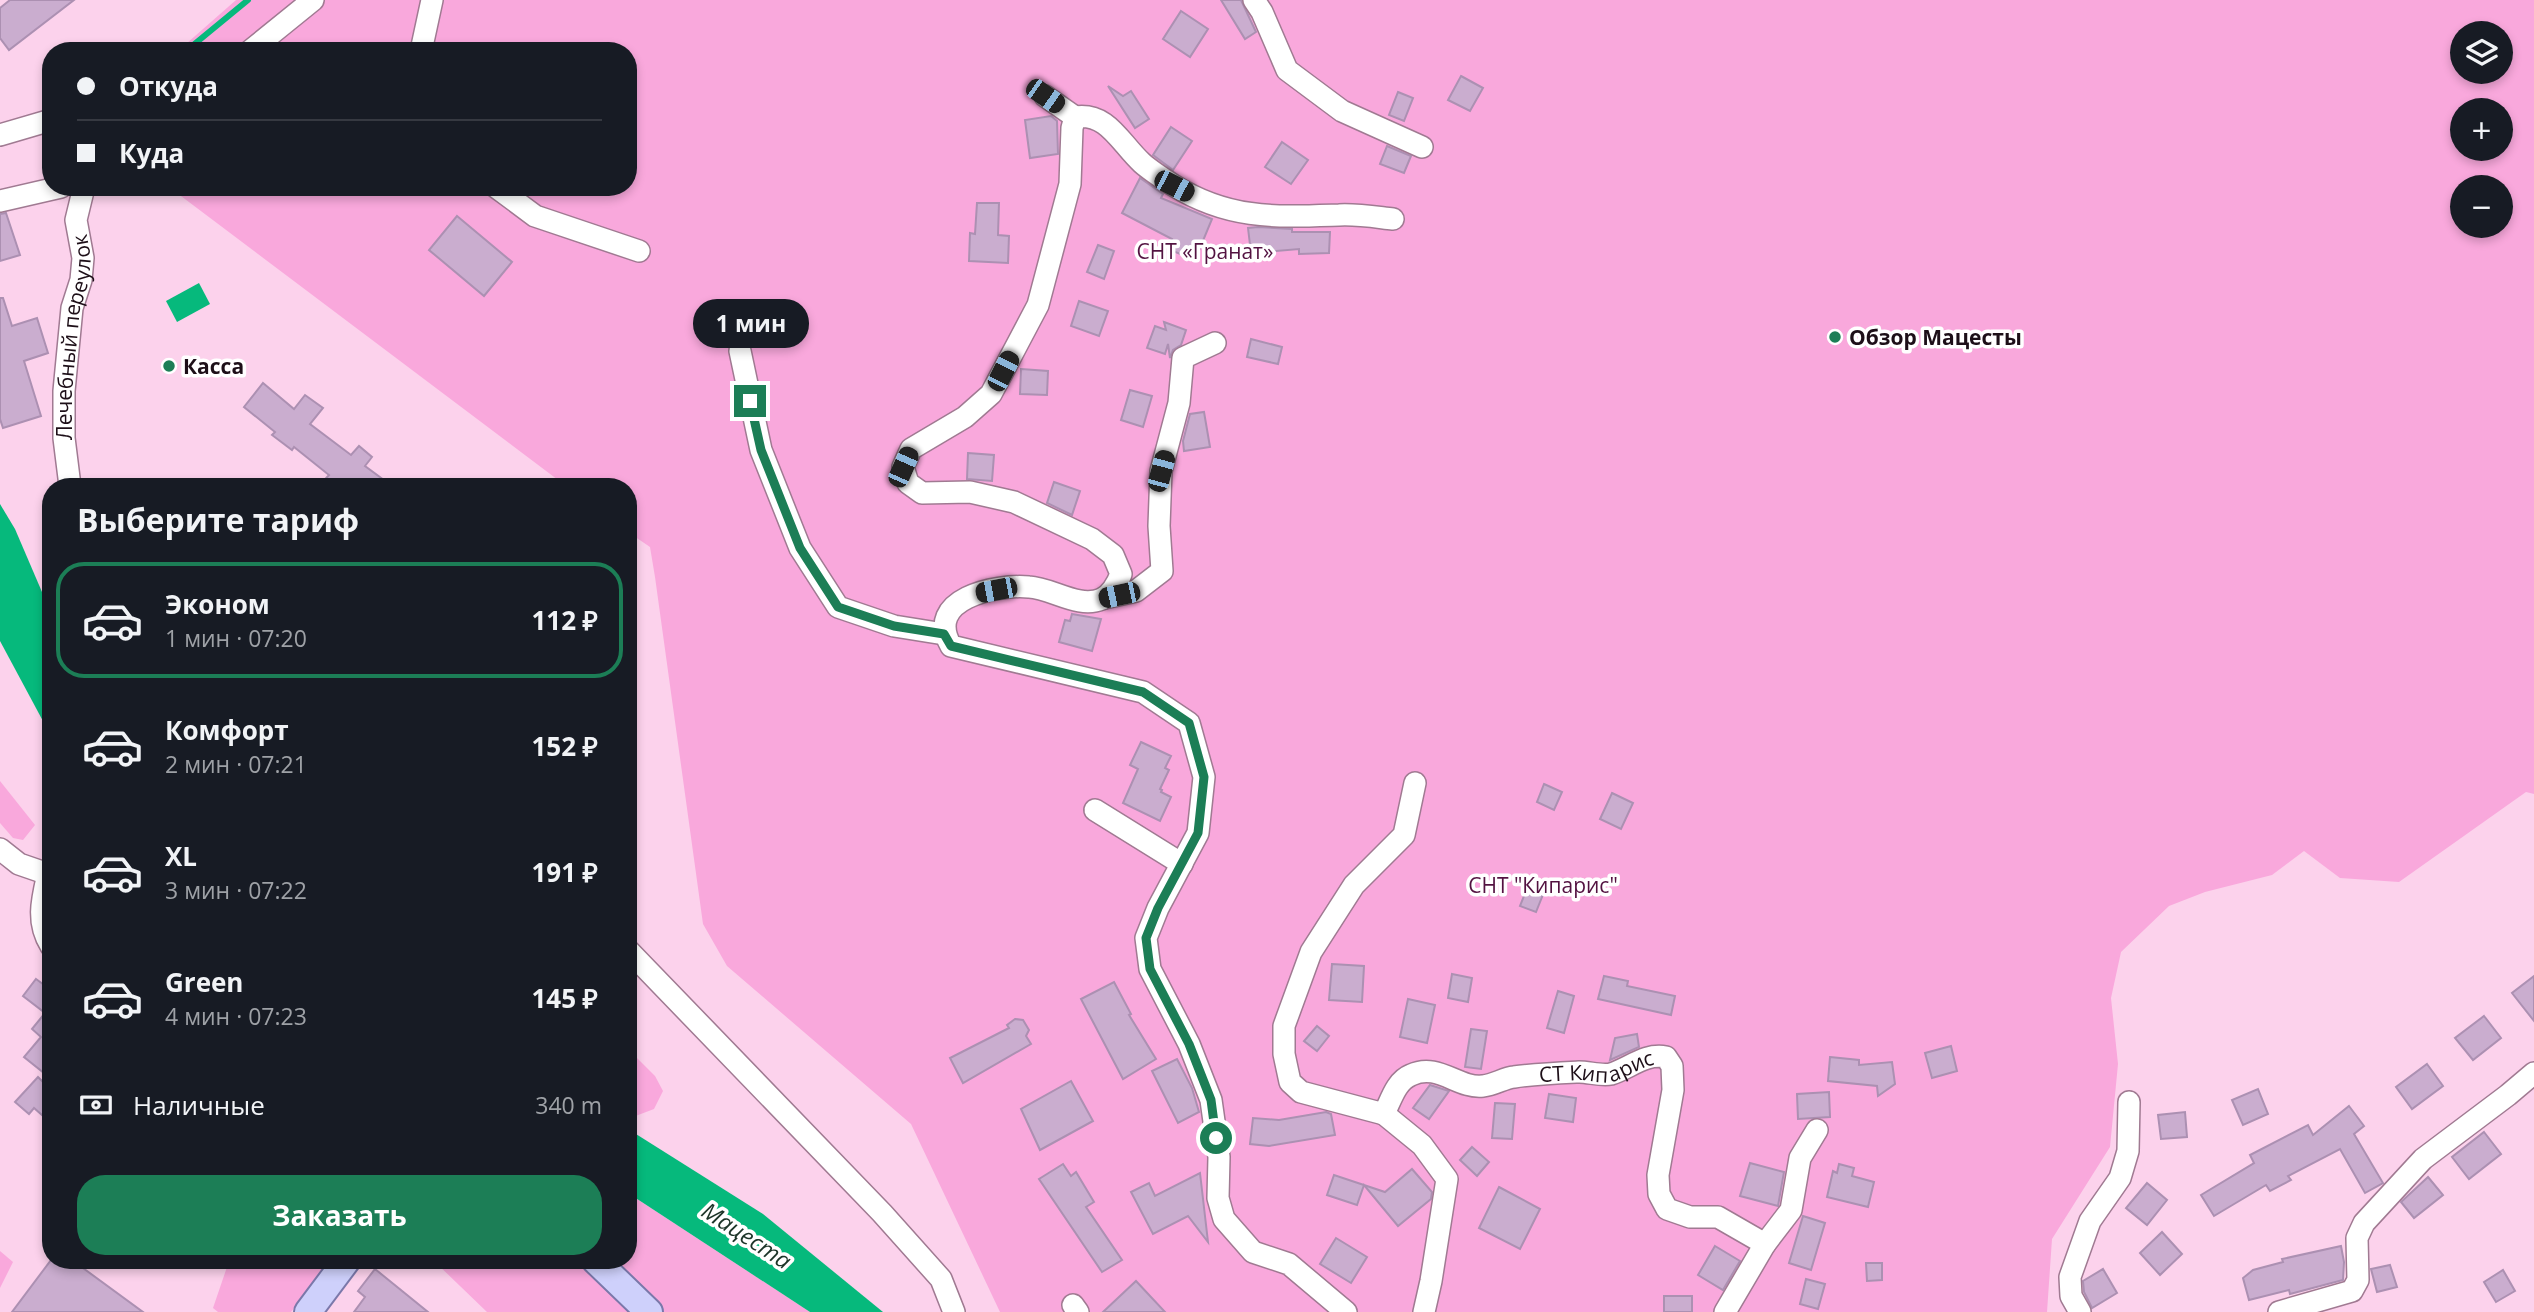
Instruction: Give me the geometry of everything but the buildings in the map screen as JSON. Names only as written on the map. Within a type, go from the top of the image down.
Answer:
[{"type":"main road","points":[[308,1312],[340,1269]]},
{"type":"main road","points":[[604,1269],[649,1312]]},
{"type":"street","points":[[261,42],[313,0]]},
{"type":"street","points":[[423,42],[432,0]]},
{"type":"street","points":[[1254,0],[1262,12],[1287,70],[1342,111],[1422,147]]},
{"type":"street","points":[[1045,96],[1075,117],[1088,115],[1107,124],[1142,163],[1174,186],[1206,202],[1250,216],[1311,218],[1341,215],[1393,219]]},
{"type":"street","points":[[1075,117],[1072,128],[1070,184],[1038,305],[991,394],[965,417],[911,449],[903,467],[908,483],[922,493],[970,492],[1014,502],[1092,540],[1113,555],[1121,574],[1116,587],[1102,598]]},
{"type":"street","points":[[0,135],[42,123]]},
{"type":"street","points":[[0,201],[42,191]]},
{"type":"street","name":"Лечебный переулок","points":[[69,478],[64,438],[64,391],[72,308],[81,280],[83,258],[76,220],[81,196]]},
{"type":"street","points":[[508,196],[535,216],[639,251]]},
{"type":"street","points":[[1216,343],[1183,358],[1179,403],[1161,471],[1158,526],[1162,571],[1136,591],[1088,601],[1066,598],[1029,586],[972,594],[953,605],[945,621],[944,634],[951,646],[1143,692],[1189,723],[1204,777],[1198,833],[1158,908],[1146,938],[1150,969],[1189,1044],[1211,1100],[1219,1157],[1218,1198],[1224,1219],[1253,1252],[1289,1264],[1346,1312]]},
{"type":"street","points":[[740,351],[761,450],[800,548],[838,607],[894,626],[944,634]]},
{"type":"street","points":[[1415,782],[1404,835],[1354,885],[1311,952],[1284,1026],[1284,1054],[1290,1082],[1301,1092],[1384,1114],[1422,1145],[1447,1179],[1424,1312]]},
{"type":"street","points":[[1095,810],[1182,864]]},
{"type":"street","points":[[0,849],[19,863],[42,871]]},
{"type":"street","points":[[42,901],[42,926]]},
{"type":"street","points":[[637,959],[933,1270],[941,1279],[954,1312]]},
{"type":"street","name":"СТ Кипарис","points":[[1384,1114],[1401,1081],[1423,1071],[1437,1072],[1471,1085],[1483,1086],[1512,1077],[1581,1072],[1609,1074],[1645,1058],[1658,1055],[1666,1057],[1672,1066],[1673,1090],[1658,1175],[1659,1194],[1667,1209],[1690,1216],[1718,1217],[1765,1244]]},
{"type":"street","points":[[2279,1312],[2352,1291],[2358,1280],[2357,1238],[2364,1223],[2423,1159],[2508,1096],[2534,1073]]},
{"type":"street","points":[[2080,1312],[2071,1296],[2070,1277],[2090,1221],[2120,1178],[2128,1151],[2129,1102]]},
{"type":"street","points":[[1725,1312],[1765,1244],[1791,1210],[1800,1158],[1817,1130]]},
{"type":"green space","points":[[236,0],[2534,0],[2534,794],[2526,792],[2399,882],[2340,878],[2304,851],[2272,875],[2205,892],[2169,906],[2121,952],[2111,998],[2118,1064],[2110,1147],[2052,1239],[2047,1312],[1000,1312],[911,1124],[727,966],[703,924],[650,547],[637,538],[637,478],[555,478],[181,196],[637,196],[637,42],[188,42]]},
{"type":"green space","points":[[0,781],[35,825],[23,840],[13,838],[0,823]]},
{"type":"green space","points":[[637,1058],[655,1076],[663,1091],[654,1109],[637,1115]]},
{"type":"green space","points":[[637,1199],[810,1312],[487,1312],[442,1269],[637,1269]]},
{"type":"green space","points":[[0,1251],[13,1262],[0,1288]]},
{"type":"green space","points":[[226,1269],[326,1269],[291,1312],[218,1312],[213,1308]]},
{"type":"water","points":[[199,283],[210,304],[177,322],[166,301]]},
{"type":"water","points":[[0,504],[15,529],[42,592],[42,719],[0,641]]},
{"type":"water","name":"Мацеста","points":[[637,1135],[763,1214],[883,1312],[810,1312],[637,1199]]},
{"type":"waterway","points":[[197,42],[248,0]]},
{"type":"place","name":"Обзор Мацесты","points":[[1835,337]]},
{"type":"place","name":"Касса","points":[[169,366]]},
{"type":"route","points":[[750,401],[761,450],[800,548],[838,607],[894,626],[944,634],[951,646],[1143,692],[1189,723],[1204,777],[1198,833],[1158,908],[1146,938],[1150,969],[1189,1044],[1211,1100],[1216,1138]]},
{"type":"park label","name":"СНТ «Гранат»","points":[[1205,251]]},
{"type":"park label","name":"СНТ \"Кипарис\"","points":[[1543,885]]}]
